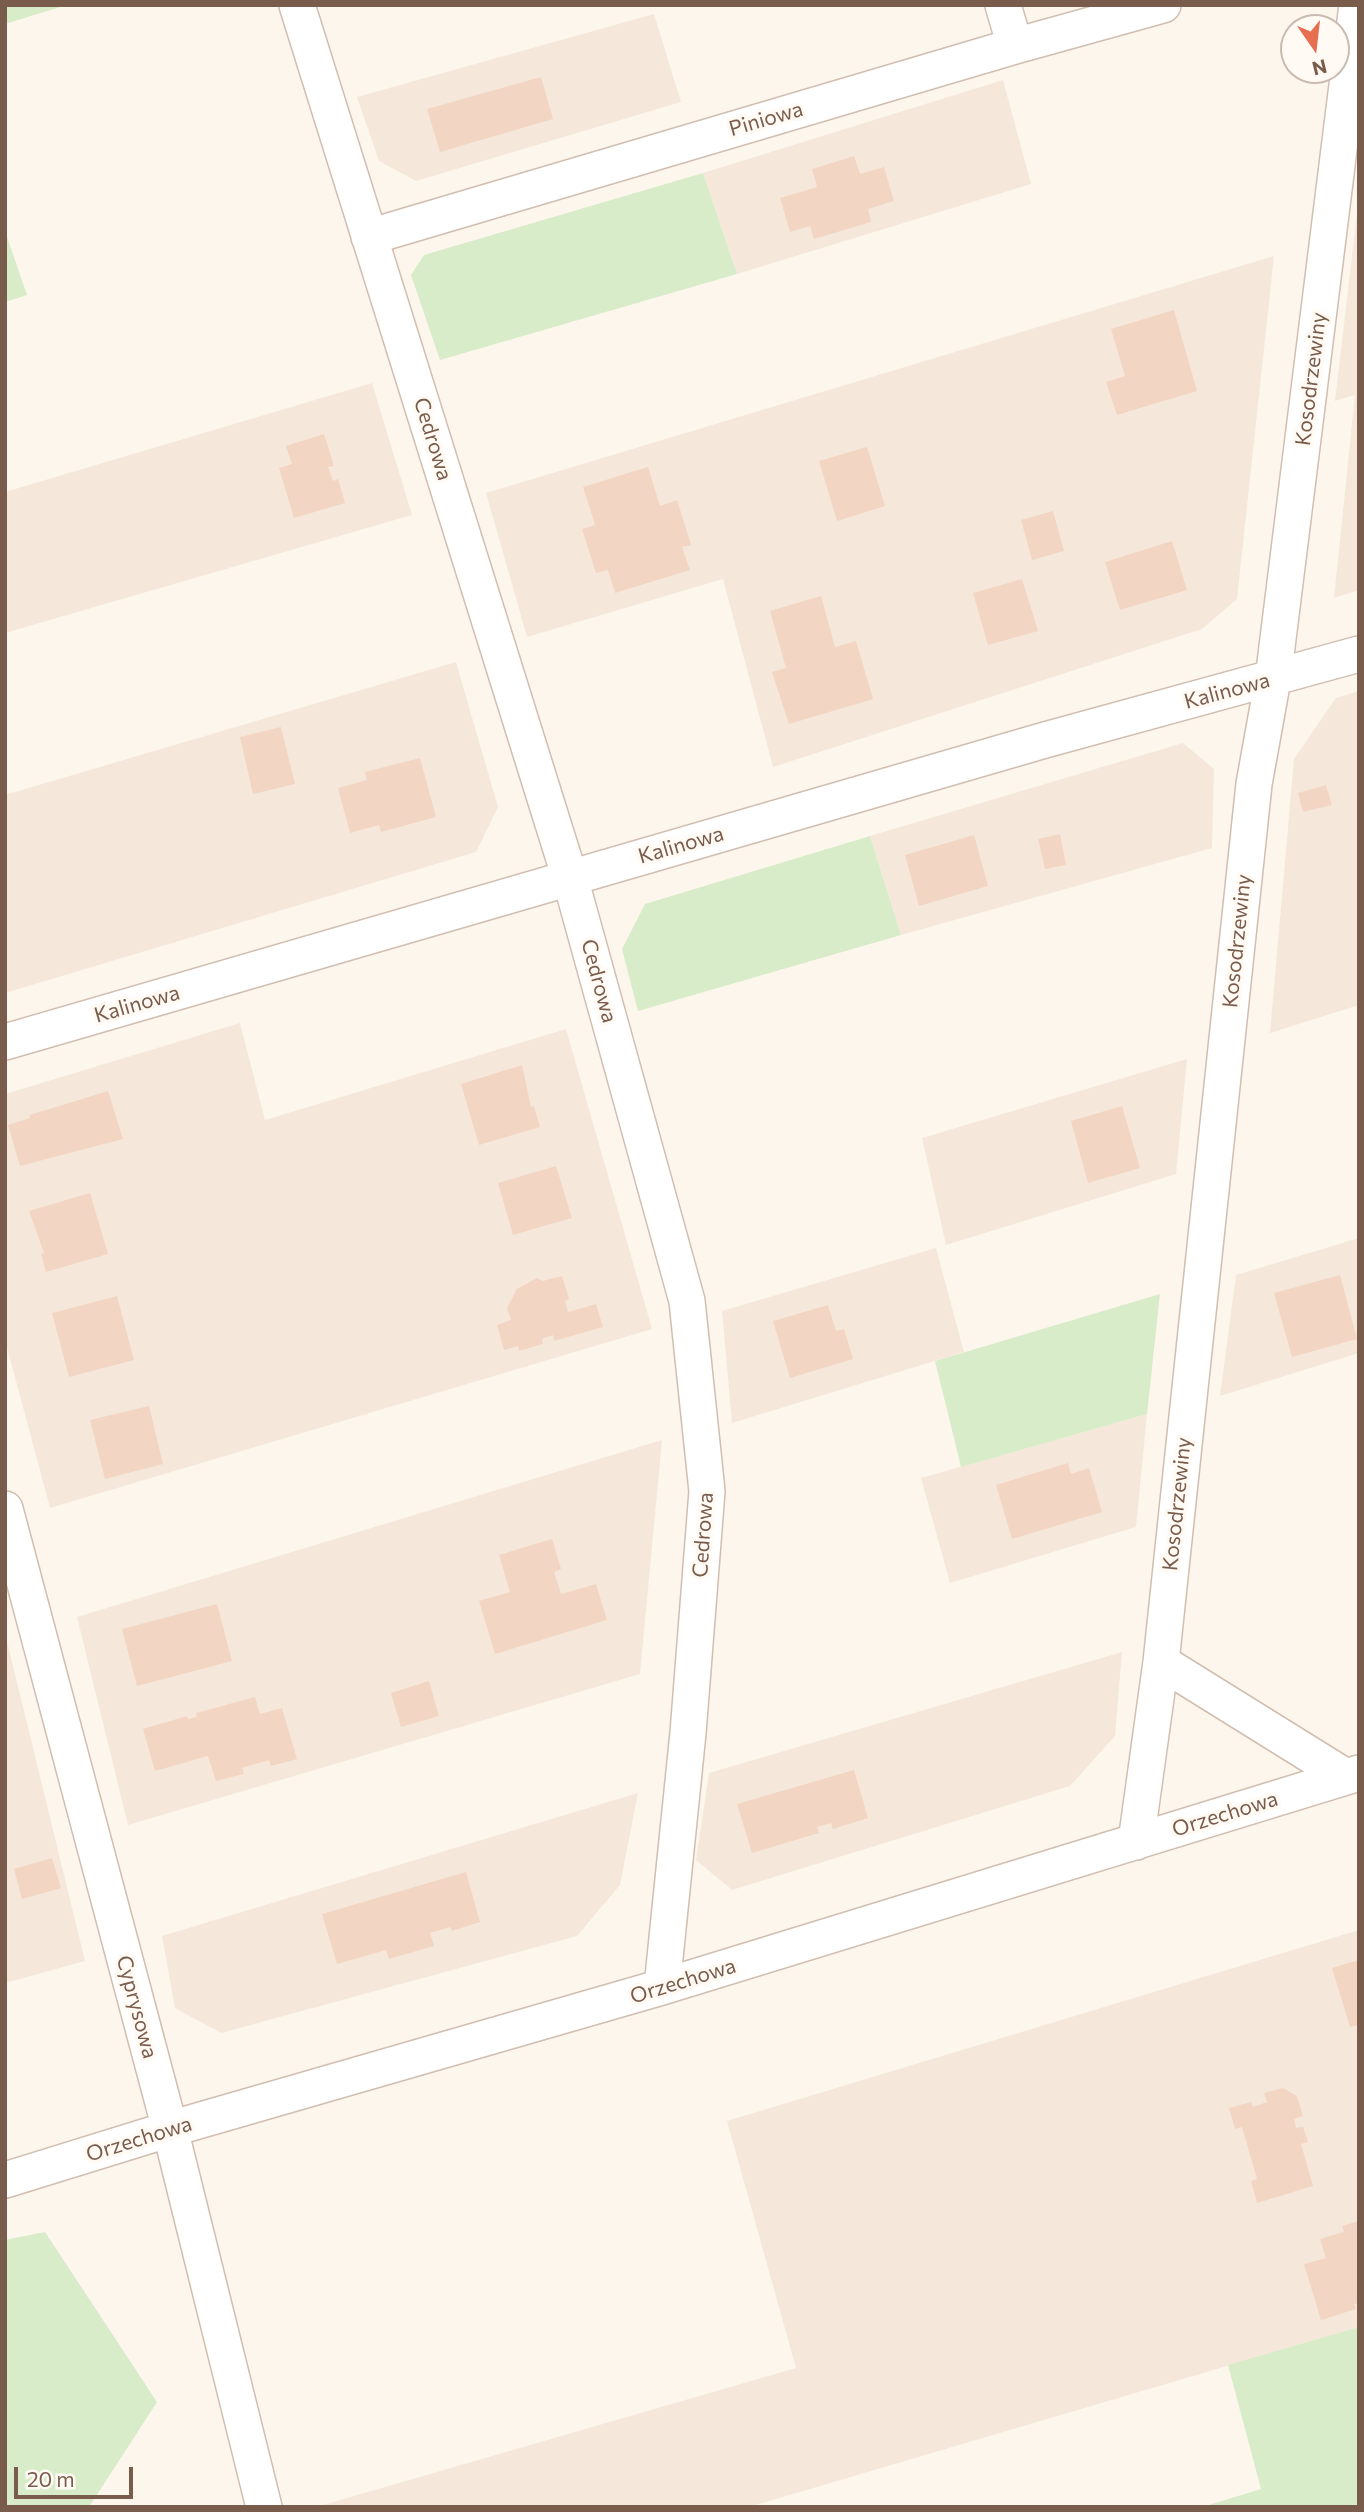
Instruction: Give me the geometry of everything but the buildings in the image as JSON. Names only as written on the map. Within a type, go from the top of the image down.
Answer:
[{"type":"street","name":"Cedrowa","points":[[297,5],[570,878],[687,1301],[707,1491],[688,1733],[662,1987]]},
{"type":"street","points":[[1003,5],[1015,46]]},
{"type":"street","name":"Piniowa","points":[[369,237],[1015,46],[1163,5]]},
{"type":"street","name":"Kosodrzewiny","points":[[1136,1842],[1161,1662],[1254,784],[1273,679],[1357,5]]},
{"type":"street","name":"Kalinowa","points":[[5,1042],[1045,740],[1359,654]]},
{"type":"street","name":"Cyprysowa","points":[[5,1509],[170,2129],[264,2507]]},
{"type":"street","points":[[1161,1662],[1352,1775]]},
{"type":"street","name":"Orzechowa","points":[[5,2180],[170,2129],[662,1987],[1352,1775]]},
{"type":"shaded area","points":[[654,14],[681,102],[416,181],[379,161],[357,97]]},
{"type":"shaded area","points":[[1003,80],[1031,184],[737,274],[703,173]]},
{"type":"shaded area","points":[[1359,196],[1359,590],[1334,598],[1355,395],[1335,401]]},
{"type":"shaded area","points":[[1274,256],[1237,599],[1202,629],[773,767],[723,579],[527,637],[486,493]]},
{"type":"shaded area","points":[[372,383],[412,515],[5,633],[5,492]]},
{"type":"shaded area","points":[[456,662],[498,807],[476,852],[5,993],[5,795]]},
{"type":"shaded area","points":[[1359,691],[1359,1005],[1270,1033],[1294,759],[1336,698]]},
{"type":"shaded area","points":[[1183,743],[1214,769],[1212,848],[901,935],[870,836]]},
{"type":"shaded area","points":[[240,1023],[265,1120],[566,1029],[652,1329],[50,1508],[5,1340],[5,1094]]},
{"type":"shaded area","points":[[1187,1059],[1176,1174],[946,1245],[922,1138]]},
{"type":"shaded area","points":[[1359,1238],[1359,1353],[1220,1396],[1236,1275]]},
{"type":"shaded area","points":[[936,1248],[964,1352],[732,1423],[722,1311]]},
{"type":"shaded area","points":[[1147,1414],[1136,1527],[950,1583],[921,1478]]},
{"type":"shaded area","points":[[662,1440],[640,1674],[128,1825],[77,1617]]},
{"type":"shaded area","points":[[5,1633],[85,1961],[5,1983]]},
{"type":"shaded area","points":[[1122,1652],[1115,1736],[1070,1786],[732,1890],[696,1860],[709,1773]]},
{"type":"shaded area","points":[[638,1793],[620,1885],[577,1936],[221,2033],[175,2008],[162,1936]]},
{"type":"shaded area","points":[[1359,1930],[1359,2327],[749,2507],[316,2507],[796,2368],[727,2121]]},
{"type":"green space","points":[[5,5],[67,5],[5,24]]},
{"type":"green space","points":[[703,173],[737,274],[440,360],[411,275],[424,255]]},
{"type":"green space","points":[[5,231],[27,295],[5,302]]},
{"type":"green space","points":[[870,836],[901,935],[638,1011],[622,949],[645,904]]},
{"type":"green space","points":[[1160,1294],[1147,1414],[961,1467],[935,1361]]},
{"type":"green space","points":[[45,2232],[157,2402],[89,2507],[5,2507],[5,2240]]},
{"type":"green space","points":[[1359,2327],[1359,2507],[1202,2507],[1261,2489],[1228,2365]]}]
